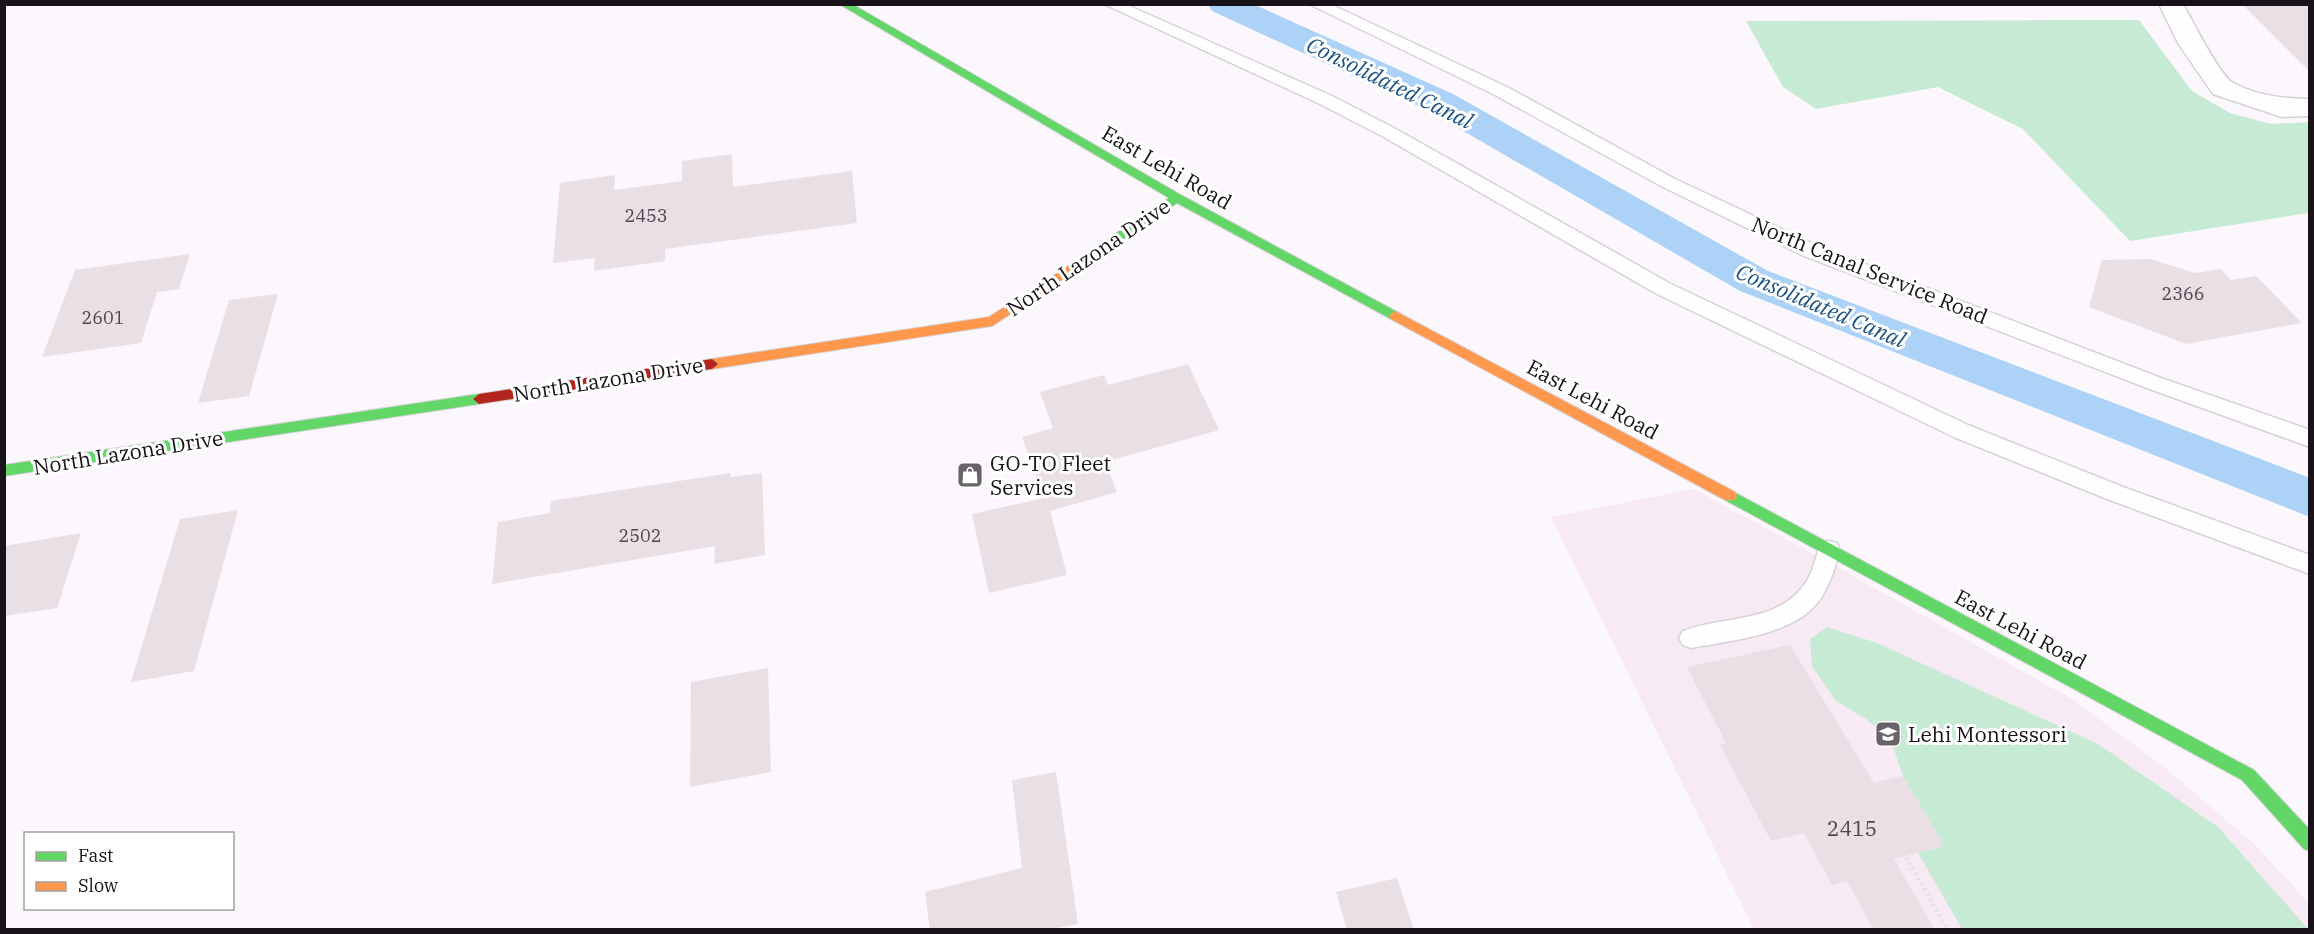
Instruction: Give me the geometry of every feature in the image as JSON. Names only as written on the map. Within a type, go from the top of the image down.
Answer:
[{"type":"street","name":"East Lehi Road","points":[[844,4],[1177,198],[2248,776],[2310,843]]},
{"type":"street","points":[[2171,4],[2192,43],[2222,88],[2282,108],[2310,107]]},
{"type":"street","name":"North Lazona Drive","points":[[4,471],[992,321],[1177,198]]},
{"type":"lane","points":[[1111,4],[1326,100],[1388,132],[1664,289],[1961,431],[2115,493],[2310,565]]},
{"type":"lane","name":"North Canal Service Road","points":[[1316,4],[1501,91],[1669,183],[1809,250],[2154,383],[2310,439]]},
{"type":"lane","points":[[1691,638],[1777,620],[1801,603],[1818,583],[1829,550]]},
{"type":"path","points":[[1906,857],[1948,930]]},
{"type":"shaded area","name":"Lehi Montessori","points":[[1694,489],[2075,701],[2164,767],[2253,843],[2309,903],[2309,929],[1754,929],[1551,517]]},
{"type":"green space","points":[[2139,20],[2192,91],[2230,113],[2271,124],[2309,122],[2309,213],[2130,241],[2023,129],[1938,87],[1816,109],[1783,87],[1746,21]]},
{"type":"green space","points":[[1827,627],[1877,643],[2098,744],[2218,827],[2308,929],[1962,929],[1918,853],[1944,846],[1903,776],[1890,738],[1866,719],[1836,701],[1812,666],[1810,639]]},
{"type":"building","points":[[2242,4],[2310,4],[2310,72]]},
{"type":"building","points":[[732,154],[733,187],[852,171],[857,223],[665,249],[665,261],[594,271],[595,258],[553,263],[560,183],[615,175],[614,190],[682,181],[682,161]]},
{"type":"building","points":[[190,254],[179,289],[157,292],[141,343],[42,357],[75,270]]},
{"type":"building","points":[[2150,259],[2195,273],[2221,269],[2231,280],[2256,276],[2302,323],[2186,344],[2089,307],[2102,260]]},
{"type":"building","points":[[278,294],[249,396],[198,403],[229,300]]},
{"type":"building","points":[[1188,364],[1219,430],[1105,462],[1117,492],[1050,511],[1067,575],[989,593],[972,514],[1044,498],[1022,437],[1053,428],[1040,392],[1104,375],[1108,385]]},
{"type":"building","points":[[730,473],[730,477],[762,473],[765,555],[714,564],[715,546],[492,584],[498,522],[550,513],[551,501]]},
{"type":"building","points":[[238,510],[194,671],[131,682],[180,519]]},
{"type":"building","points":[[81,533],[57,608],[4,616],[4,546]]},
{"type":"building","points":[[1790,645],[1874,783],[1903,776],[1944,846],[1894,859],[1935,930],[1874,930],[1847,881],[1832,885],[1804,833],[1771,841],[1720,745],[1726,743],[1687,667]]},
{"type":"building","points":[[768,668],[771,772],[690,787],[691,682]]},
{"type":"building","points":[[1056,772],[1078,924],[1045,930],[930,930],[925,892],[1022,868],[1012,780]]},
{"type":"building","points":[[1397,878],[1414,930],[1347,930],[1336,892]]},
{"type":"waterway","name":"Consolidated Canal","points":[[1224,4],[1440,102],[1754,281],[2310,498]]},
{"type":"traffic: fast","points":[[844,4],[1177,198],[1395,316]]},
{"type":"traffic: fast","points":[[1104,247],[1177,198]]},
{"type":"traffic: fast","points":[[4,471],[479,399]]},
{"type":"traffic: fast","points":[[1730,496],[2248,775],[2310,843]]},
{"type":"traffic: slow","points":[[712,364],[992,321],[1104,247]]},
{"type":"traffic: slow","points":[[1395,316],[1730,496]]},
{"type":"traffic: jam","points":[[479,399],[712,364]]},
{"type":"place","name":"GO-TO Fleet Services","points":[[970,475]]},
{"type":"place","name":"Lehi Montessori","points":[[1888,734]]}]
